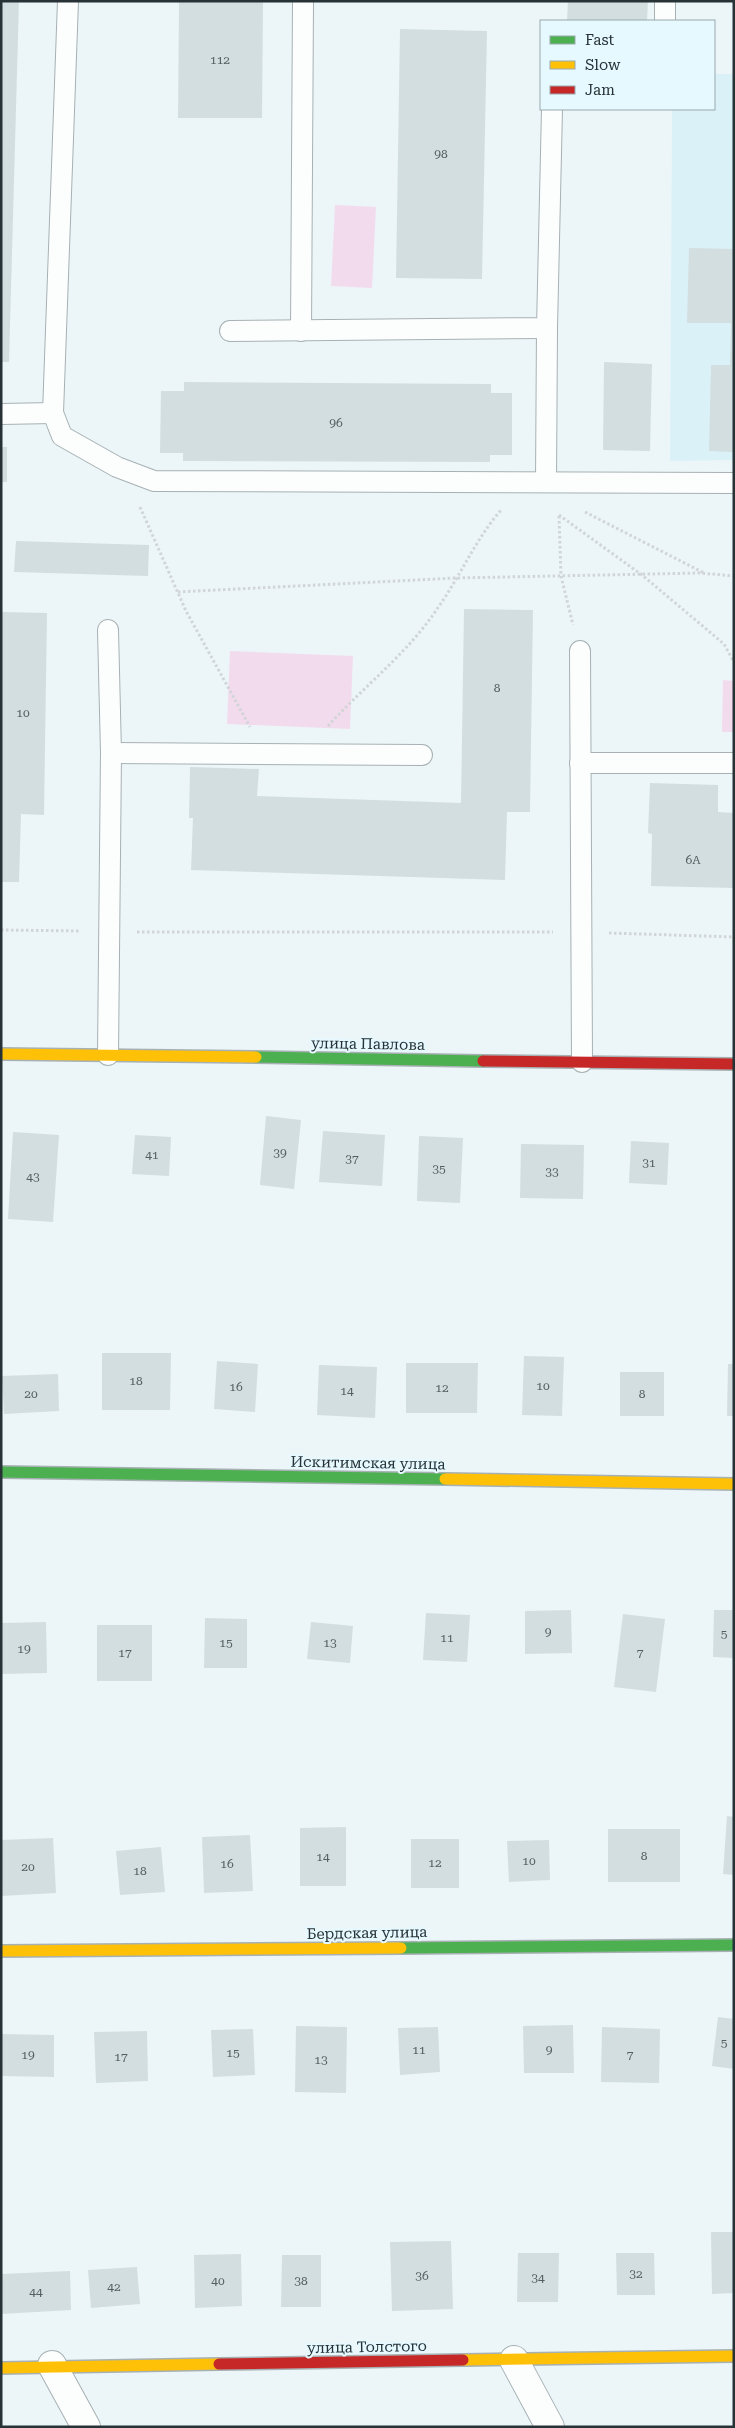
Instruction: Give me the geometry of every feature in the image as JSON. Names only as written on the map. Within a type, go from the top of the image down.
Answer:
[{"type":"street","name":"улица Павлова","points":[[1,1054],[734,1064]]},
{"type":"street","name":"Искитимская улица","points":[[1,1472],[734,1484]]},
{"type":"street","name":"Бердская улица","points":[[1,1951],[734,1945]]},
{"type":"street","name":"улица Толстого","points":[[1,2368],[52,2365],[734,2356]]},
{"type":"street","points":[[514,2360],[550,2427]]},
{"type":"street","points":[[52,2365],[86,2427]]},
{"type":"lane","points":[[68,1],[53,414],[62,436],[116,467],[154,481],[524,482],[554,487],[734,483]]},
{"type":"lane","points":[[302,331],[303,1]]},
{"type":"lane","points":[[665,1],[665,20]]},
{"type":"lane","points":[[552,110],[547,328],[554,487]]},
{"type":"lane","points":[[230,331],[547,328]]},
{"type":"lane","points":[[1,414],[53,414]]},
{"type":"lane","points":[[108,630],[111,753],[108,1055]]},
{"type":"lane","points":[[580,651],[582,1062]]},
{"type":"lane","points":[[111,753],[422,755]]},
{"type":"lane","points":[[580,764],[734,763]]},
{"type":"path","points":[[116,467],[146,517],[178,592],[265,754]]},
{"type":"path","points":[[302,755],[340,713],[393,663],[437,609],[493,519],[524,482]]},
{"type":"path","points":[[554,487],[559,515],[561,576],[580,651]]},
{"type":"path","points":[[554,487],[608,525],[707,574]]},
{"type":"path","points":[[559,515],[642,575],[724,644],[734,662]]},
{"type":"path","points":[[178,592],[455,578],[707,574],[734,576]]},
{"type":"path","points":[[1,930],[109,932],[581,932],[734,937]]},
{"type":"shaded area","points":[[715,74],[734,74],[734,460],[670,461],[672,110],[715,110]]},
{"type":"shaded area","points":[[335,205],[376,207],[372,288],[331,286]]},
{"type":"shaded area","points":[[230,651],[353,656],[350,729],[227,724]]},
{"type":"shaded area","points":[[723,680],[734,681],[734,732],[722,732]]},
{"type":"building","points":[[1,1],[19,1],[9,362],[1,362]]},
{"type":"building","points":[[179,1],[263,1],[262,118],[178,118]]},
{"type":"building","points":[[568,1],[648,1],[647,20],[567,20]]},
{"type":"building","points":[[400,29],[487,31],[482,279],[396,278]]},
{"type":"building","points":[[689,248],[734,249],[734,452],[709,451],[711,365],[730,365],[731,323],[687,323]]},
{"type":"building","points":[[604,362],[652,364],[650,451],[603,450]]},
{"type":"building","points":[[184,382],[491,384],[491,393],[512,393],[512,455],[490,455],[490,462],[183,461],[183,453],[160,453],[161,391],[184,391]]},
{"type":"building","points":[[1,447],[7,447],[7,482],[1,482]]},
{"type":"building","points":[[16,541],[149,545],[148,576],[14,572]]},
{"type":"building","points":[[464,609],[533,610],[530,812],[507,812],[505,880],[191,870],[193,818],[189,818],[190,767],[259,769],[257,796],[461,803]]},
{"type":"building","points":[[1,612],[47,613],[44,815],[21,814],[19,882],[1,882]]},
{"type":"building","points":[[650,783],[718,785],[718,812],[734,813],[734,888],[651,886],[652,834],[648,833]]},
{"type":"building","points":[[266,1116],[301,1120],[294,1189],[260,1185]]},
{"type":"building","points":[[323,1131],[385,1135],[382,1186],[319,1182]]},
{"type":"building","points":[[13,1132],[59,1135],[53,1222],[8,1219]]},
{"type":"building","points":[[135,1135],[171,1137],[169,1176],[132,1174]]},
{"type":"building","points":[[419,1136],[463,1138],[460,1203],[417,1201]]},
{"type":"building","points":[[631,1141],[669,1143],[667,1185],[629,1183]]},
{"type":"building","points":[[521,1144],[584,1145],[583,1199],[520,1198]]},
{"type":"building","points":[[102,1353],[171,1353],[170,1410],[102,1410]]},
{"type":"building","points":[[524,1356],[564,1357],[562,1416],[522,1415]]},
{"type":"building","points":[[217,1361],[258,1364],[255,1412],[214,1409]]},
{"type":"building","points":[[406,1363],[478,1363],[477,1413],[406,1413]]},
{"type":"building","points":[[728,1364],[734,1364],[734,1416],[727,1416]]},
{"type":"building","points":[[319,1365],[377,1367],[375,1418],[317,1415]]},
{"type":"building","points":[[620,1372],[664,1372],[664,1416],[620,1416]]},
{"type":"building","points":[[58,1374],[59,1411],[4,1414],[2,1376]]},
{"type":"building","points":[[571,1610],[572,1653],[525,1654],[525,1611]]},
{"type":"building","points":[[714,1610],[734,1610],[734,1658],[713,1657]]},
{"type":"building","points":[[426,1613],[470,1615],[467,1662],[423,1660]]},
{"type":"building","points":[[623,1614],[665,1619],[656,1692],[614,1687]]},
{"type":"building","points":[[205,1618],[247,1619],[247,1668],[204,1668]]},
{"type":"building","points":[[46,1622],[47,1673],[2,1674],[1,1623]]},
{"type":"building","points":[[311,1622],[353,1626],[350,1663],[307,1659]]},
{"type":"building","points":[[97,1625],[152,1625],[152,1681],[97,1681]]},
{"type":"building","points":[[727,1816],[734,1817],[734,1875],[723,1874]]},
{"type":"building","points":[[346,1827],[346,1886],[300,1886],[300,1828]]},
{"type":"building","points":[[608,1829],[680,1829],[680,1882],[608,1882]]},
{"type":"building","points":[[250,1835],[253,1891],[204,1893],[202,1837]]},
{"type":"building","points":[[53,1838],[56,1893],[1,1896],[1,1840]]},
{"type":"building","points":[[411,1839],[459,1839],[459,1888],[411,1888]]},
{"type":"building","points":[[549,1840],[550,1880],[509,1882],[507,1841]]},
{"type":"building","points":[[161,1847],[165,1892],[120,1895],[116,1851]]},
{"type":"building","points":[[718,2017],[734,2019],[734,2069],[712,2066]]},
{"type":"building","points":[[573,2025],[574,2073],[524,2073],[523,2026]]},
{"type":"building","points":[[296,2026],[347,2027],[346,2093],[295,2092]]},
{"type":"building","points":[[438,2027],[440,2072],[400,2075],[398,2028]]},
{"type":"building","points":[[602,2027],[660,2029],[659,2083],[601,2082]]},
{"type":"building","points":[[253,2029],[255,2075],[213,2077],[211,2030]]},
{"type":"building","points":[[147,2031],[148,2081],[96,2083],[94,2032]]},
{"type":"building","points":[[1,2034],[54,2035],[54,2077],[1,2076]]},
{"type":"building","points":[[711,2232],[734,2232],[734,2293],[712,2294]]},
{"type":"building","points":[[451,2241],[453,2309],[392,2311],[390,2242]]},
{"type":"building","points":[[518,2253],[559,2253],[558,2302],[517,2302]]},
{"type":"building","points":[[616,2253],[654,2253],[655,2295],[617,2295]]},
{"type":"building","points":[[241,2254],[242,2306],[195,2308],[194,2255]]},
{"type":"building","points":[[282,2255],[321,2255],[321,2307],[281,2307]]},
{"type":"building","points":[[137,2267],[140,2304],[91,2308],[88,2270]]},
{"type":"building","points":[[70,2271],[71,2310],[1,2314],[1,2274]]},
{"type":"traffic: fast","points":[[256,1057],[483,1061]]},
{"type":"traffic: fast","points":[[1,1472],[445,1479]]},
{"type":"traffic: fast","points":[[401,1948],[734,1945]]},
{"type":"traffic: slow","points":[[1,1054],[256,1057]]},
{"type":"traffic: slow","points":[[445,1479],[734,1484]]},
{"type":"traffic: slow","points":[[1,1951],[401,1948]]},
{"type":"traffic: slow","points":[[463,2360],[734,2356]]},
{"type":"traffic: slow","points":[[1,2368],[219,2364]]},
{"type":"traffic: jam","points":[[483,1061],[734,1064]]},
{"type":"traffic: jam","points":[[219,2364],[463,2360]]}]
